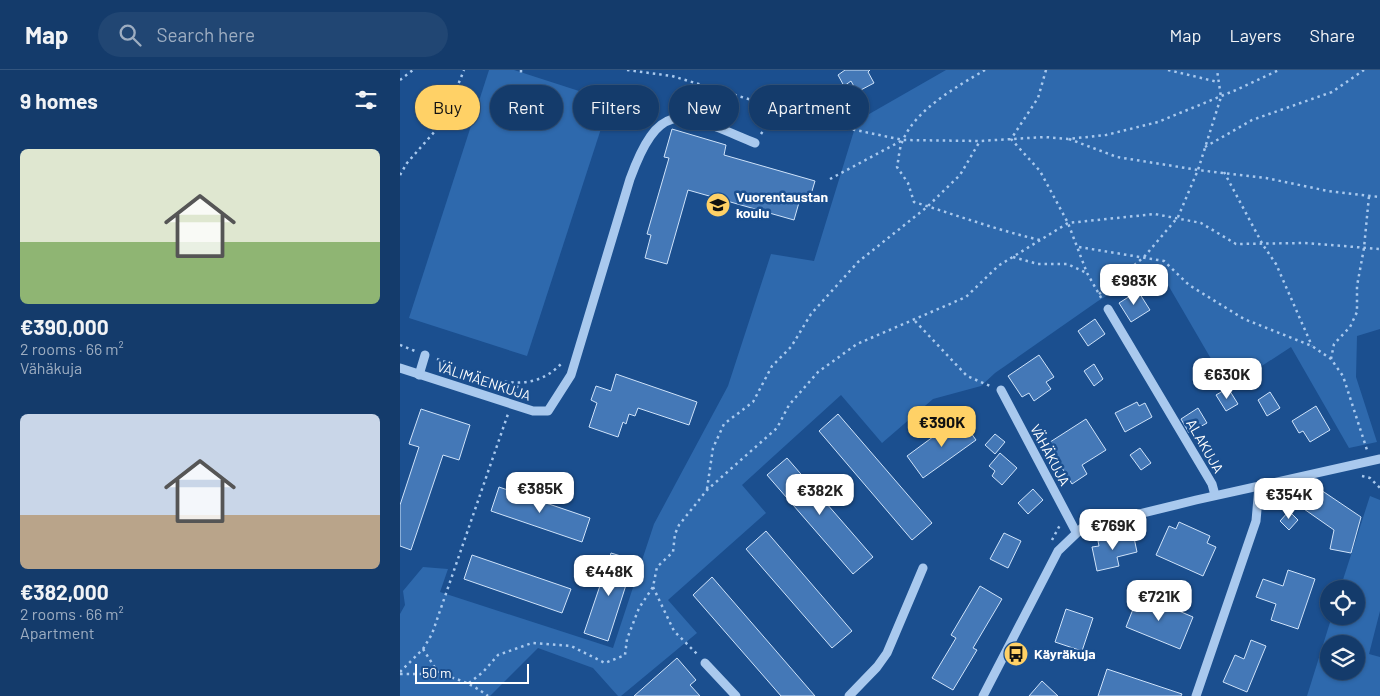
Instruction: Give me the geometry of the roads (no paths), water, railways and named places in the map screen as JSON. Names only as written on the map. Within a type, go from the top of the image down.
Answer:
[{"type":"street","name":"VÄLIMÄENKUJA","points":[[400,368],[533,411],[548,411],[571,375],[630,179],[638,156],[651,134],[658,125],[674,118],[684,117],[702,122],[754,144]]},
{"type":"street","name":"ALAKUJA","points":[[1108,309],[1212,484],[1215,495]]},
{"type":"street","points":[[419,374],[425,354]]},
{"type":"street","name":"VÄHÄKUJA","points":[[1001,390],[1076,532]]},
{"type":"street","points":[[983,696],[1058,551],[1076,532],[1095,523],[1380,459]]},
{"type":"street","points":[[1196,696],[1256,521],[1259,486]]},
{"type":"street","points":[[848,696],[877,667],[899,628],[923,568]]},
{"type":"street","points":[[705,662],[736,696]]},
{"type":"place","name":"Vuorentaustan koulu","points":[[718,205]]},
{"type":"place","name":"Käyräkuja","points":[[1016,654]]}]
